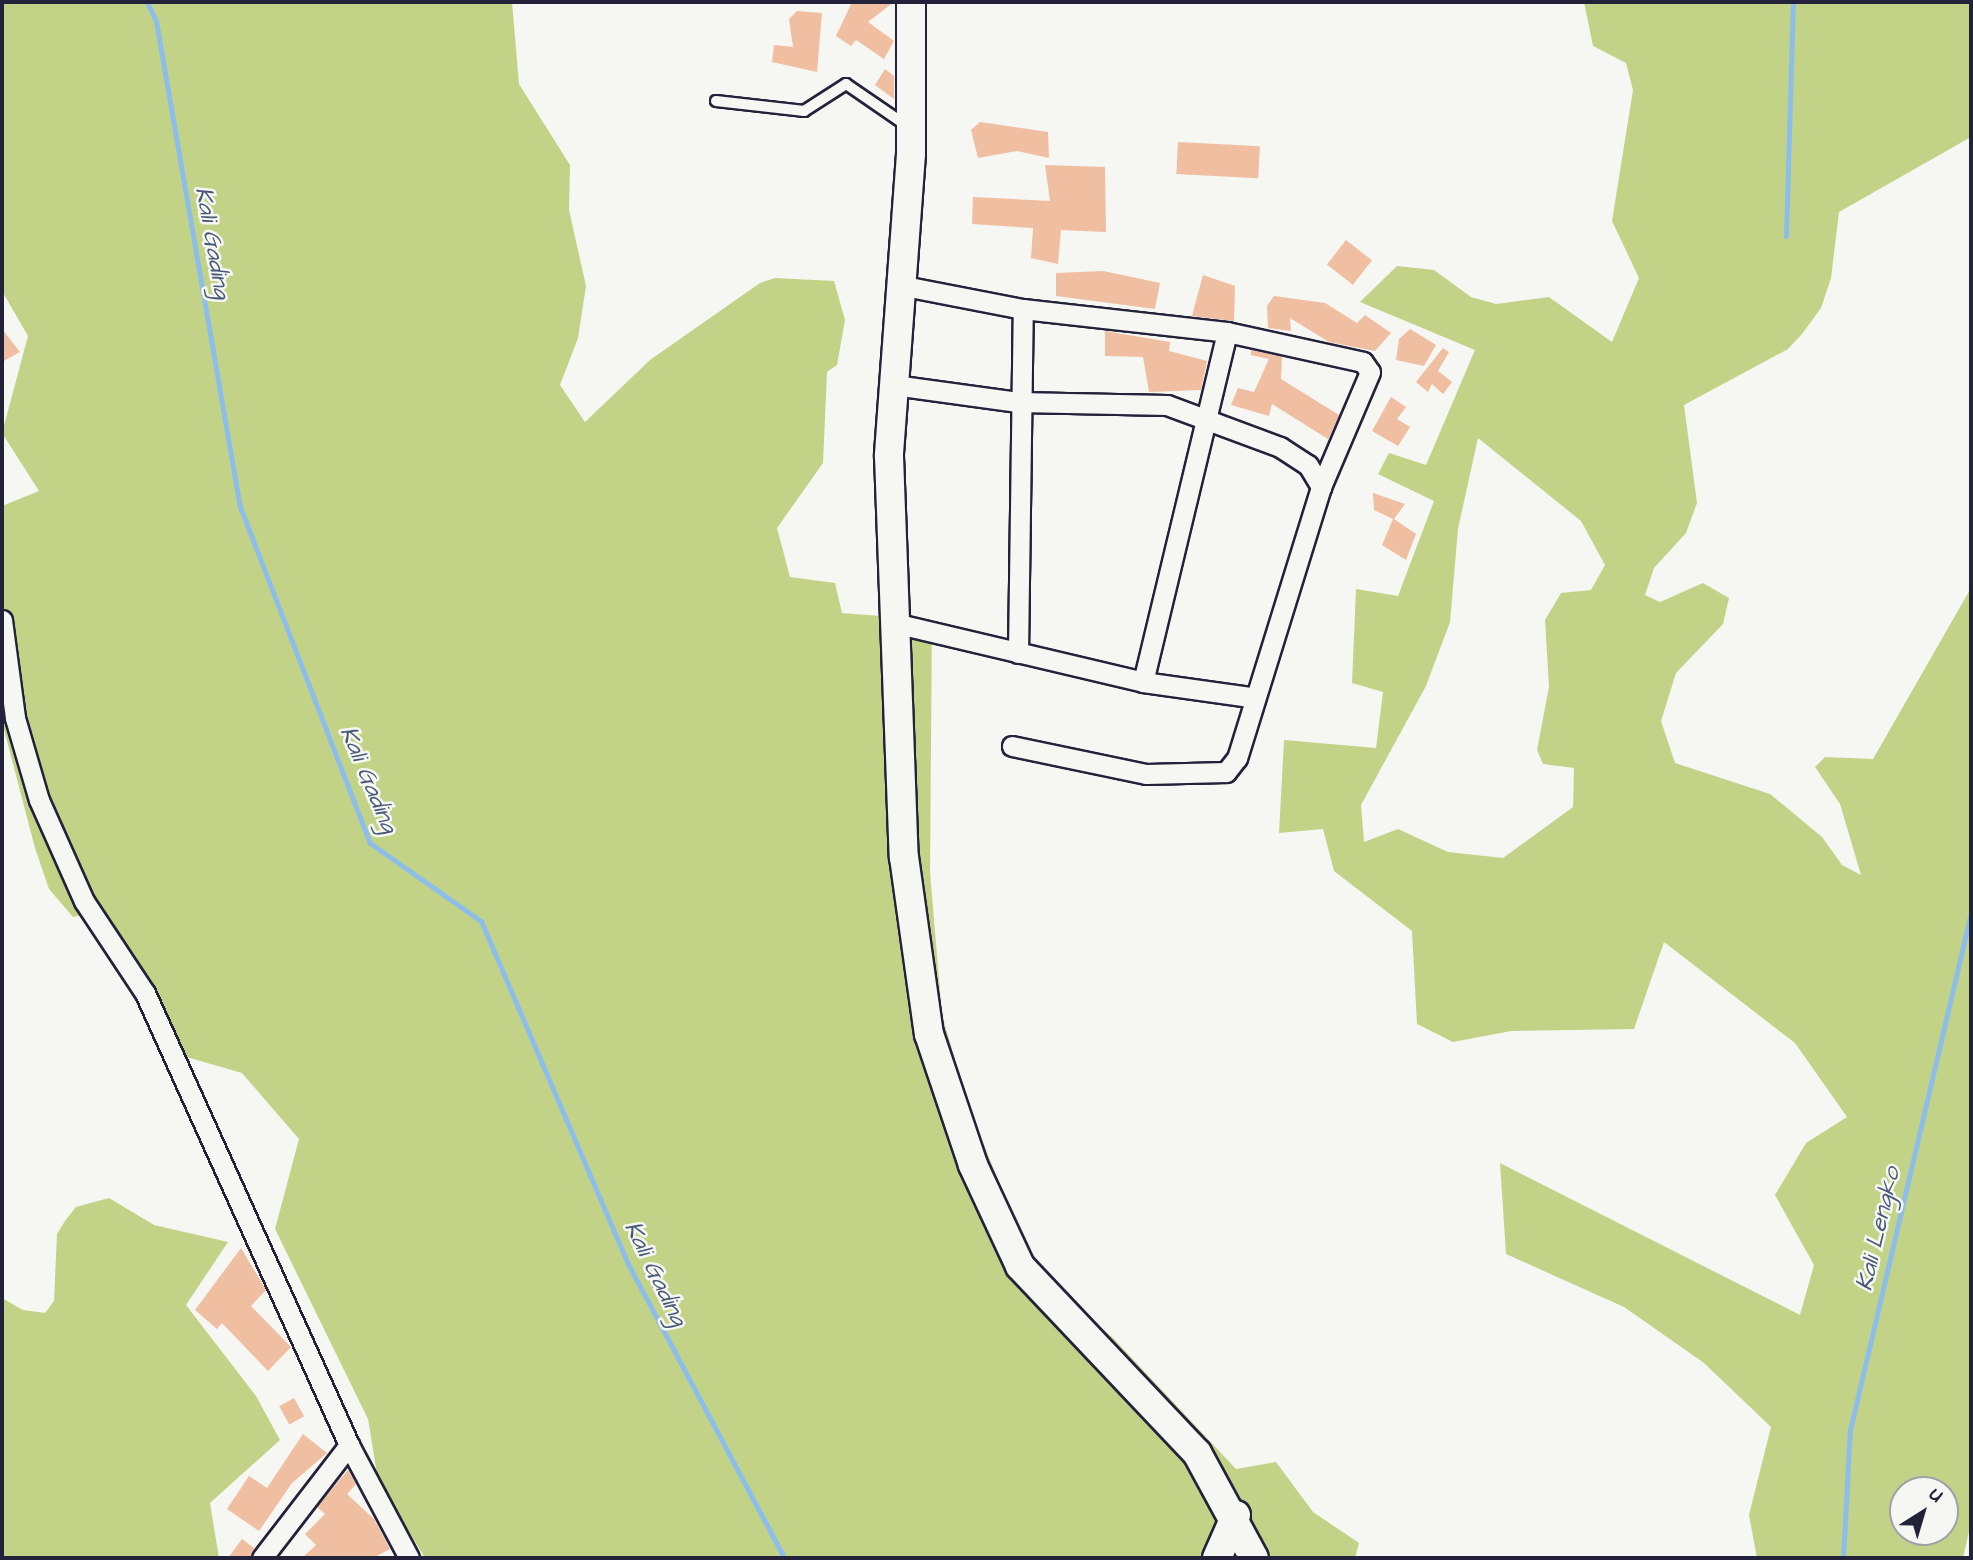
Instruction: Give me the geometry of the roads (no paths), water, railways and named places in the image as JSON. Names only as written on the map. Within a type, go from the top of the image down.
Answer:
[{"type":"street","points":[[911,2],[910,128],[894,385],[894,623],[904,858],[919,979],[939,1072],[973,1165],[1020,1266],[1197,1454],[1236,1515],[1254,1558]]},
{"type":"street","points":[[899,285],[1023,309],[1227,332],[1368,365],[1321,486],[1250,697],[1237,758],[1217,775],[1146,774],[1012,746]]},
{"type":"street","points":[[1018,653],[1017,402],[1023,309]]},
{"type":"street","points":[[1143,682],[1161,593],[1211,419],[1227,332]]},
{"type":"street","points":[[894,385],[1017,402],[1139,402],[1211,419],[1296,456],[1321,486]]},
{"type":"street","points":[[2,620],[15,719],[39,800],[84,901],[145,993],[349,1445],[409,1558]]},
{"type":"street","points":[[894,623],[1143,682],[1250,697]]},
{"type":"street","points":[[262,1558],[349,1445]]},
{"type":"street","points":[[1217,1558],[1236,1515]]},
{"type":"lane","points":[[716,101],[804,111],[846,84],[910,128]]},
{"type":"waterway","name":"Kali Gading","points":[[147,2],[156,21],[239,504],[370,843],[481,921],[628,1264],[784,1558]]},
{"type":"waterway","points":[[1786,236],[1793,2]]},
{"type":"waterway","name":"Kali Lengko","points":[[1843,1558],[1850,1430],[1971,912]]}]
